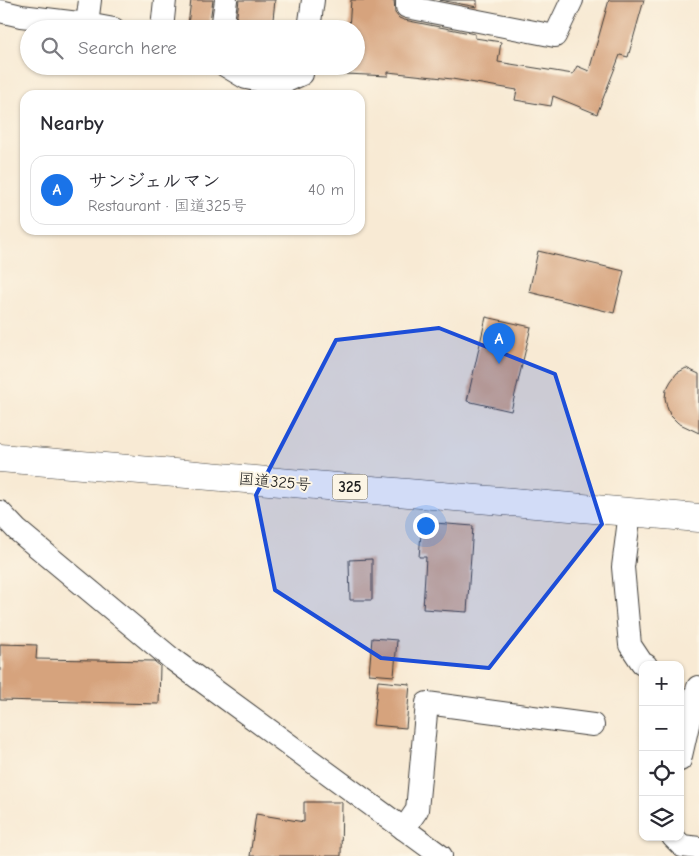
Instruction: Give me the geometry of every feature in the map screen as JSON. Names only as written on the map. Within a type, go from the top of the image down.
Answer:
[{"type":"highway","name":"国道325号","points":[[0,458],[699,518]]},
{"type":"street","points":[[88,20],[90,0]]},
{"type":"street","points":[[163,20],[165,0]]},
{"type":"street","points":[[223,20],[226,0]]},
{"type":"street","points":[[310,20],[313,0]]},
{"type":"street","points":[[407,0],[406,7],[555,36],[572,0]]},
{"type":"street","points":[[15,9],[68,20]]},
{"type":"street","points":[[241,75],[246,78],[280,84],[300,75]]},
{"type":"street","points":[[0,512],[17,530],[172,659],[441,856]]},
{"type":"street","points":[[630,512],[623,567],[630,645],[641,661]]},
{"type":"street","points":[[682,751],[692,703],[693,685]]},
{"type":"street","points":[[404,829],[417,810],[427,703],[593,725]]},
{"type":"street","points":[[677,841],[682,846],[699,848]]},
{"type":"highlighted area","points":[[439,328],[555,374],[602,524],[489,668],[381,658],[275,590],[256,495],[336,340]]},
{"type":"building","points":[[191,0],[213,0],[210,20],[189,20]]},
{"type":"building","points":[[239,0],[275,0],[273,20],[236,20]]},
{"type":"building","points":[[351,0],[394,0],[395,13],[404,20],[475,34],[475,38],[501,42],[498,62],[573,74],[577,66],[589,71],[609,0],[644,0],[628,57],[620,55],[597,114],[553,96],[551,106],[515,100],[517,90],[452,79],[388,72],[388,76],[365,75],[365,20],[350,20]]},
{"type":"building","points":[[440,0],[477,0],[477,7]]},
{"type":"building","points":[[538,251],[624,271],[614,313],[529,292]]},
{"type":"building","points":[[486,317],[531,327],[511,411],[467,401]]},
{"type":"building","points":[[686,368],[699,374],[699,433],[678,423],[670,415],[665,398],[666,390],[671,381],[677,373]]},
{"type":"building","points":[[422,522],[473,526],[467,612],[423,609],[426,557],[419,557]]},
{"type":"building","points":[[372,559],[372,600],[350,600],[349,560]]},
{"type":"building","points":[[372,638],[397,640],[394,676],[369,674]]},
{"type":"building","points":[[0,644],[37,645],[36,659],[154,661],[160,666],[159,704],[0,700]]},
{"type":"building","points":[[378,681],[410,684],[406,728],[373,725]]},
{"type":"building","points":[[304,802],[342,802],[341,856],[250,856],[256,814],[304,822]]},
{"type":"place","name":"サンジェルマン","points":[[499,364]]}]
